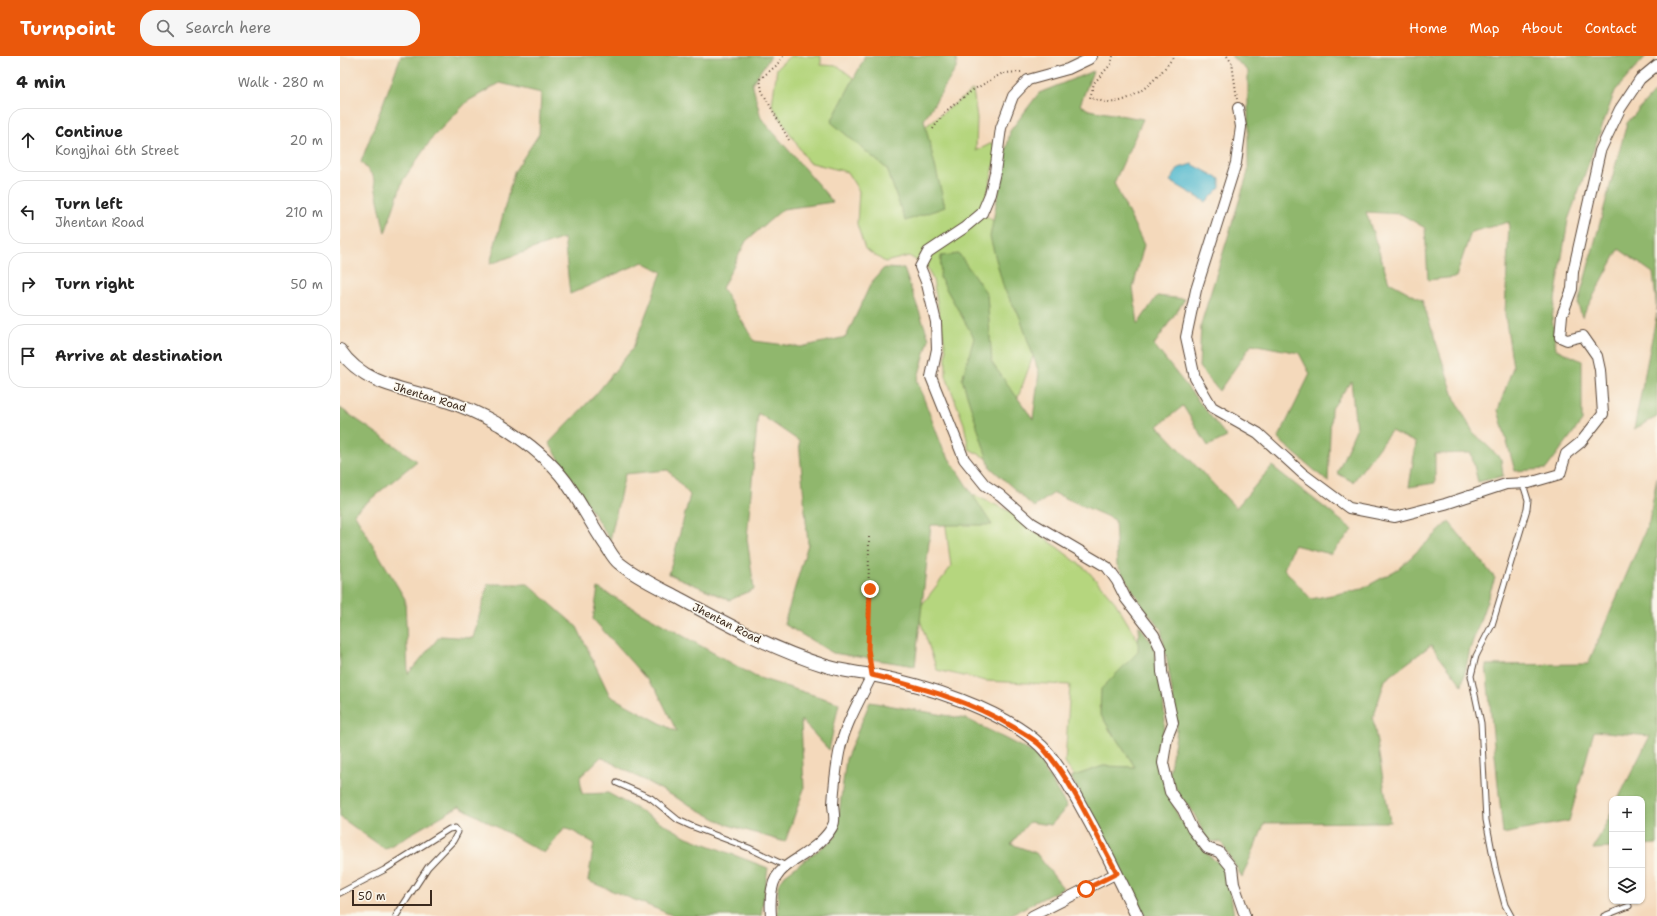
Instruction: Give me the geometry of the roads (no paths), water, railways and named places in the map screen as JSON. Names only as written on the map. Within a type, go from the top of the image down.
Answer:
[{"type":"street","points":[[1092,56],[1089,60],[1068,69],[1028,80],[1013,96],[1001,128],[995,172],[990,194],[982,213],[964,228],[928,252],[920,267],[928,284],[936,322],[937,349],[931,377],[964,459],[972,472],[985,485],[1000,495],[1032,523],[1106,567],[1117,581],[1126,599],[1154,635],[1161,650],[1162,672],[1172,723],[1167,738],[1163,763],[1170,792],[1183,810],[1192,829],[1207,848],[1219,852],[1232,868],[1234,884],[1245,916]]},
{"type":"street","points":[[1238,108],[1241,126],[1236,163],[1196,290],[1186,337],[1195,378],[1212,407],[1258,433],[1302,473],[1349,508],[1395,517],[1445,504],[1506,484],[1523,484],[1560,474],[1566,454],[1581,442],[1596,425],[1603,414],[1600,370],[1597,356],[1583,336],[1567,340],[1560,337],[1562,315],[1572,289],[1573,272],[1600,151],[1620,109],[1640,80],[1657,65]]},
{"type":"street","name":"Jhentan Road","points":[[342,355],[361,373],[405,392],[442,400],[469,409],[500,426],[526,443],[565,481],[596,532],[618,562],[649,582],[768,644],[824,666],[846,672],[872,675],[943,694],[976,707],[1024,733],[1042,747],[1061,772],[1117,873],[1136,916]]},
{"type":"street","points":[[771,916],[770,895],[776,876],[786,866],[811,850],[825,837],[834,824],[833,805],[839,753],[847,726],[872,675]]},
{"type":"street","points":[[1032,916],[1117,873]]},
{"type":"lane","points":[[1511,916],[1496,872],[1486,820],[1482,723],[1471,676],[1476,656],[1492,625],[1527,509],[1528,500],[1523,484]]},
{"type":"lane","points":[[617,783],[651,798],[678,820],[749,848],[786,866]]},
{"type":"lane","points":[[340,893],[384,870],[449,828],[455,828],[458,832],[453,841],[428,867],[396,916]]},
{"type":"lane","points":[[1604,916],[1629,906]]},
{"type":"water","points":[[1192,164],[1220,179],[1220,188],[1206,202],[1170,181],[1179,168]]}]
